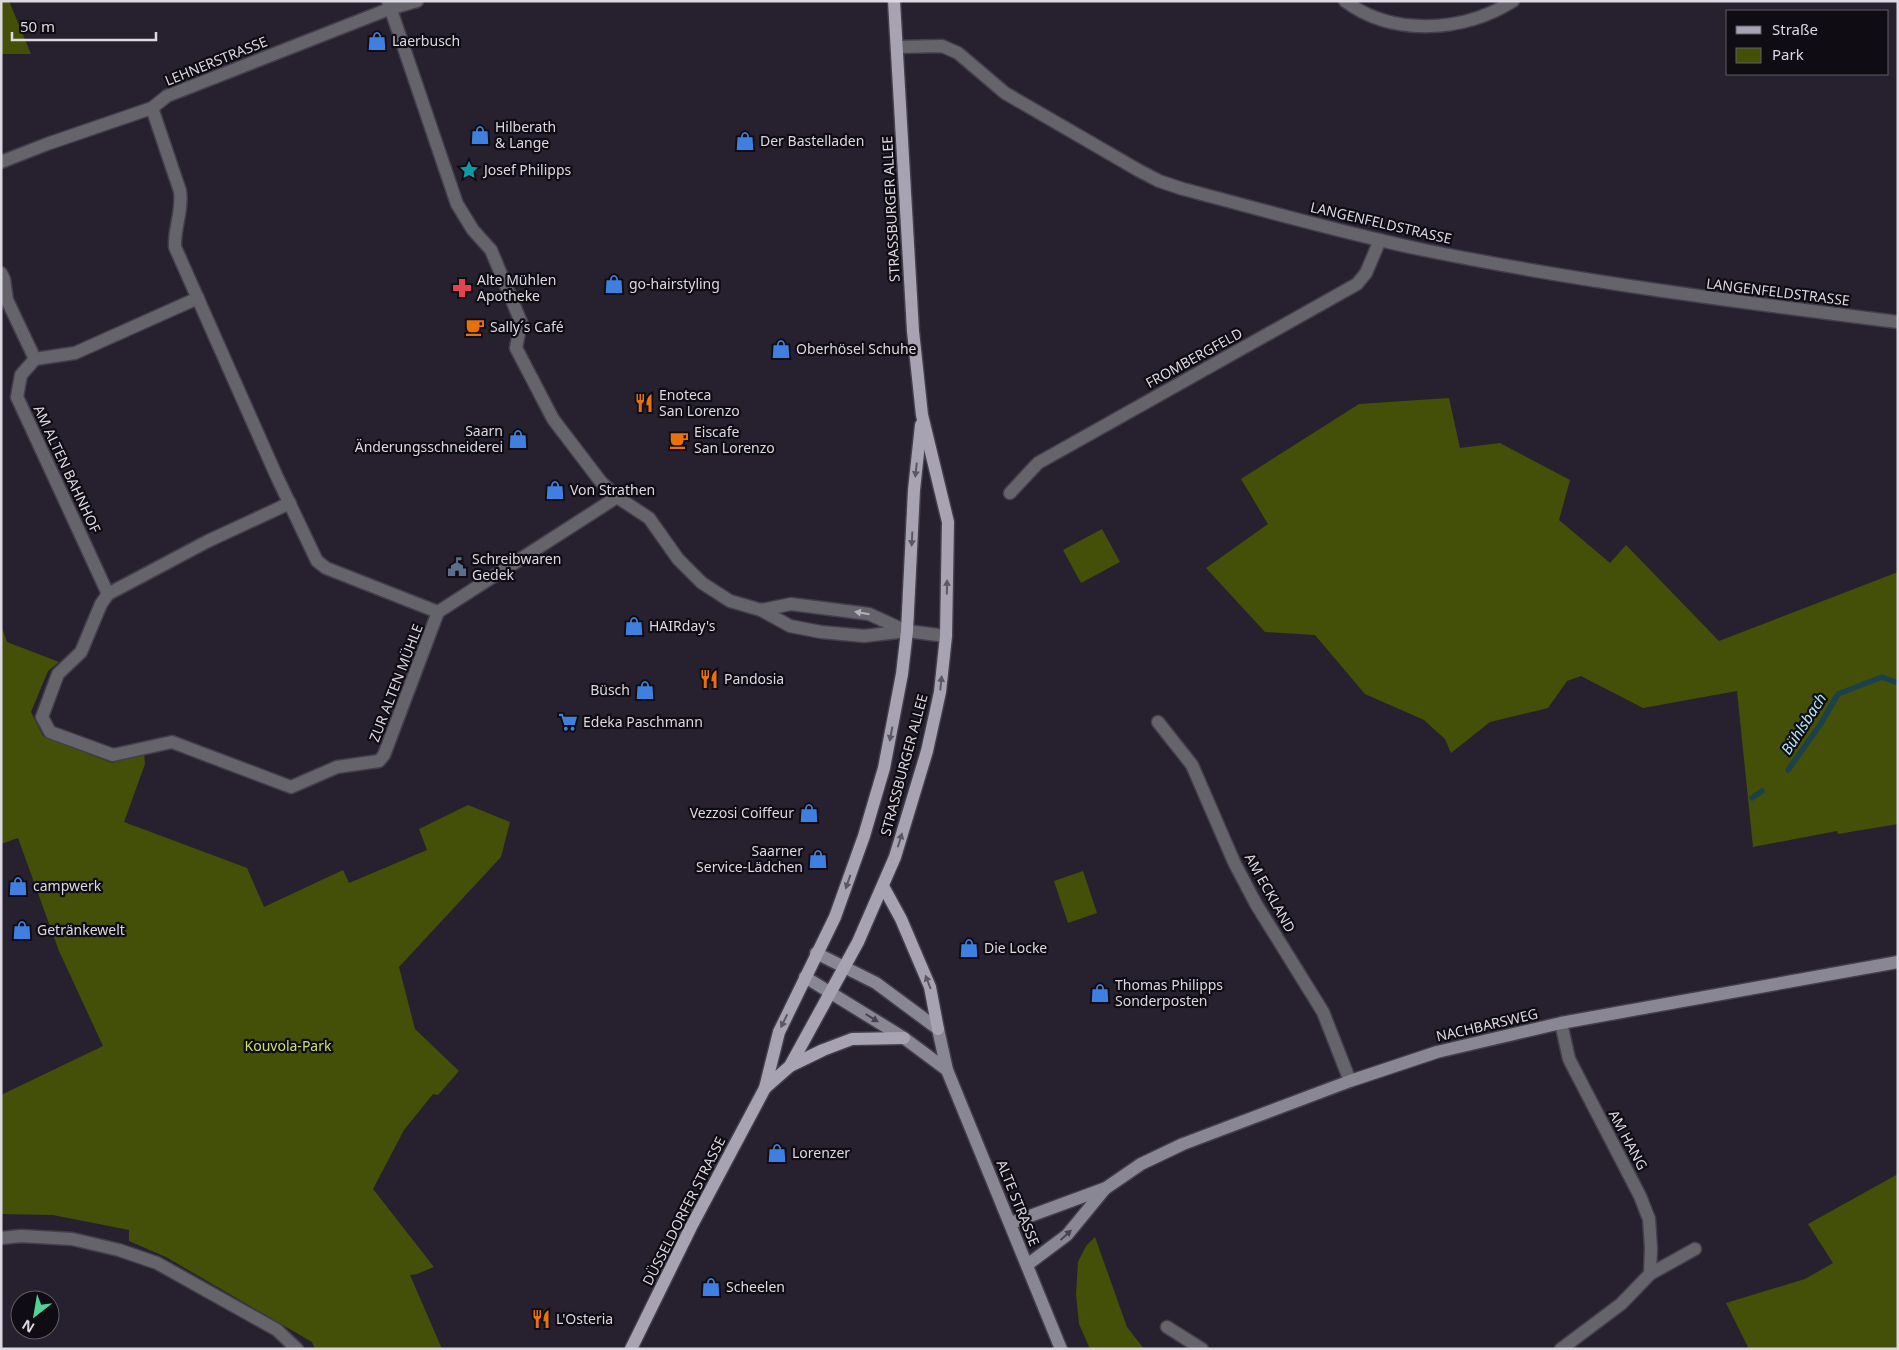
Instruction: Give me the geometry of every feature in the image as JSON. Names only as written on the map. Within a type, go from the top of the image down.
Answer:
[{"type":"main road","name":"STRASSBURGER ALLEE","points":[[831,992],[858,942],[894,857],[926,751],[940,692],[946,636],[948,522],[922,415],[913,331],[894,1]]},
{"type":"main road","name":"STRASSBURGER ALLEE","points":[[805,977],[839,906],[864,836],[884,768],[900,686],[908,631],[914,490],[922,415]]},
{"type":"main road","points":[[883,886],[901,919],[930,987],[938,1029]]},
{"type":"main road","name":"DÜSSELDORFER STRASSE","points":[[631,1349],[691,1228],[765,1088],[779,1032],[805,977]]},
{"type":"main road","name":"DÜSSELDORFER STRASSE","points":[[765,1088],[790,1066],[831,992]]},
{"type":"main road","points":[[790,1066],[852,1038],[904,1038]]},
{"type":"street","name":"LEHNERSTRASSE","points":[[1,162],[152,108],[167,96],[389,5],[417,1]]},
{"type":"street","points":[[1345,1],[1354,8],[1386,22],[1425,27],[1468,21],[1504,7],[1513,1]]},
{"type":"street","points":[[389,5],[457,204],[473,230],[491,250],[521,322],[516,348],[553,419],[601,482],[617,497],[649,518],[678,559],[702,583],[730,601],[761,610],[790,626],[821,632],[864,636],[908,631],[946,636]]},
{"type":"street","name":"LANGENFELDSTRASSE","points":[[896,47],[942,46],[958,53],[1005,93],[1159,181],[1182,190],[1380,240],[1519,268],[1670,293],[1898,322]]},
{"type":"street","name":"ZUR ALTEN MÜHLE","points":[[152,108],[180,190],[182,205],[174,236],[175,247],[277,477],[317,561],[326,568],[438,612]]},
{"type":"street","name":"FROMBERGFELD","points":[[1010,493],[1038,464],[1356,284],[1366,273],[1380,240]]},
{"type":"street","points":[[1,273],[4,279],[7,300],[35,359],[75,353],[198,298]]},
{"type":"street","name":"AM ALTEN BAHNHOF","points":[[35,359],[21,374],[18,397],[108,594]]},
{"type":"street","name":"ZUR ALTEN MÜHLE","points":[[108,594],[101,604],[81,652],[58,674],[42,717],[50,732],[113,756],[172,742],[291,787],[337,768],[379,761],[384,755],[438,612],[617,497]]},
{"type":"street","points":[[108,594],[190,551],[290,503]]},
{"type":"street","points":[[761,610],[791,604],[869,614],[908,631]]},
{"type":"street","name":"AM ECKLAND","points":[[1158,722],[1192,765],[1234,862],[1256,904],[1322,1012],[1350,1081]]},
{"type":"street","points":[[816,953],[886,989],[938,1029]]},
{"type":"street","name":"NACHBARSWEG","points":[[1011,1223],[1106,1188],[1141,1164],[1183,1144],[1350,1081],[1437,1052],[1562,1023],[1898,962]]},
{"type":"street","points":[[805,977],[904,1038],[947,1070]]},
{"type":"street","name":"AM HANG","points":[[1562,1023],[1569,1059],[1640,1196],[1649,1219],[1652,1248],[1650,1274]]},
{"type":"street","name":"ALTE STRASSE","points":[[938,1029],[947,1070],[1061,1349]]},
{"type":"street","name":"NACHBARSWEG","points":[[1028,1265],[1067,1235],[1106,1188]]},
{"type":"street","points":[[1,1238],[21,1236],[72,1239],[119,1250],[156,1263],[277,1330],[297,1349]]},
{"type":"street","points":[[1561,1349],[1621,1304],[1650,1274],[1694,1249]]},
{"type":"street","points":[[1167,1327],[1202,1349]]},
{"type":"green space","points":[[1,1],[9,1],[31,54],[1,54]]},
{"type":"green space","points":[[1449,398],[1460,448],[1500,443],[1570,480],[1559,520],[1610,563],[1626,545],[1719,641],[1898,572],[1898,824],[1838,834],[1837,831],[1753,847],[1737,691],[1643,708],[1581,676],[1567,681],[1548,708],[1490,722],[1451,753],[1445,739],[1424,720],[1365,694],[1315,635],[1265,632],[1206,568],[1268,524],[1241,479],[1359,404]]},
{"type":"green space","points":[[1102,529],[1120,562],[1081,583],[1063,550]]},
{"type":"green space","name":"Kouvola-Park","points":[[1,625],[7,642],[59,662],[48,671],[31,712],[43,736],[112,763],[144,754],[145,764],[124,822],[247,868],[264,907],[343,870],[349,883],[427,850],[419,829],[468,805],[510,822],[501,857],[399,967],[415,1029],[459,1071],[438,1095],[433,1094],[404,1130],[373,1189],[434,1267],[410,1275],[442,1349],[315,1349],[312,1342],[166,1257],[129,1241],[129,1230],[53,1215],[1,1214],[1,1095],[103,1046],[59,951],[18,838],[1,844]]},
{"type":"green space","points":[[1083,871],[1097,913],[1068,923],[1054,881]]},
{"type":"green space","points":[[1898,1174],[1898,1349],[1749,1349],[1726,1303],[1805,1279],[1833,1263],[1808,1224]]},
{"type":"green space","points":[[1095,1237],[1127,1327],[1144,1349],[1090,1349],[1079,1324],[1076,1294],[1078,1262],[1086,1246]]},
{"type":"waterway","name":"Bühlsbach","points":[[1788,770],[1820,725],[1838,694],[1882,677],[1898,683]]},
{"type":"waterway","name":"Bühlsbach","points":[[1752,798],[1762,791]]},
{"type":"place","name":"Laerbusch","points":[[377,41]]},
{"type":"place","name":"Hilberath & Lange","points":[[480,135]]},
{"type":"place","name":"Der Bastelladen","points":[[745,141]]},
{"type":"place","name":"Josef Philipps","points":[[469,170]]},
{"type":"place","name":"go-hairstyling","points":[[614,284]]},
{"type":"place","name":"Alte Mühlen Apotheke","points":[[462,288]]},
{"type":"place","name":"Sally´s Café","points":[[475,327]]},
{"type":"place","name":"Oberhösel Schuhe","points":[[781,349]]},
{"type":"place","name":"Enoteca San Lorenzo","points":[[644,403]]},
{"type":"place","name":"Saarn Änderungsschneiderei","points":[[518,439]]},
{"type":"place","name":"Eiscafe San Lorenzo","points":[[679,440]]},
{"type":"place","name":"Von Strathen","points":[[555,490]]},
{"type":"place","name":"Schreibwaren Gedek","points":[[457,567]]},
{"type":"place","name":"HAIRday's","points":[[634,626]]},
{"type":"place","name":"Pandosia","points":[[709,679]]},
{"type":"place","name":"Büsch","points":[[645,690]]},
{"type":"place","name":"Edeka Paschmann","points":[[568,722]]},
{"type":"place","name":"Vezzosi Coiffeur","points":[[809,813]]},
{"type":"place","name":"Saarner Service-Lädchen","points":[[818,859]]},
{"type":"place","name":"campwerk","points":[[18,886]]},
{"type":"place","name":"Getränkewelt","points":[[22,930]]},
{"type":"place","name":"Die Locke","points":[[969,948]]},
{"type":"place","name":"Thomas Philipps Sonderposten","points":[[1100,993]]},
{"type":"place","name":"Lorenzer","points":[[777,1153]]},
{"type":"place","name":"Scheelen","points":[[711,1287]]},
{"type":"place","name":"L'Osteria","points":[[541,1319]]}]
